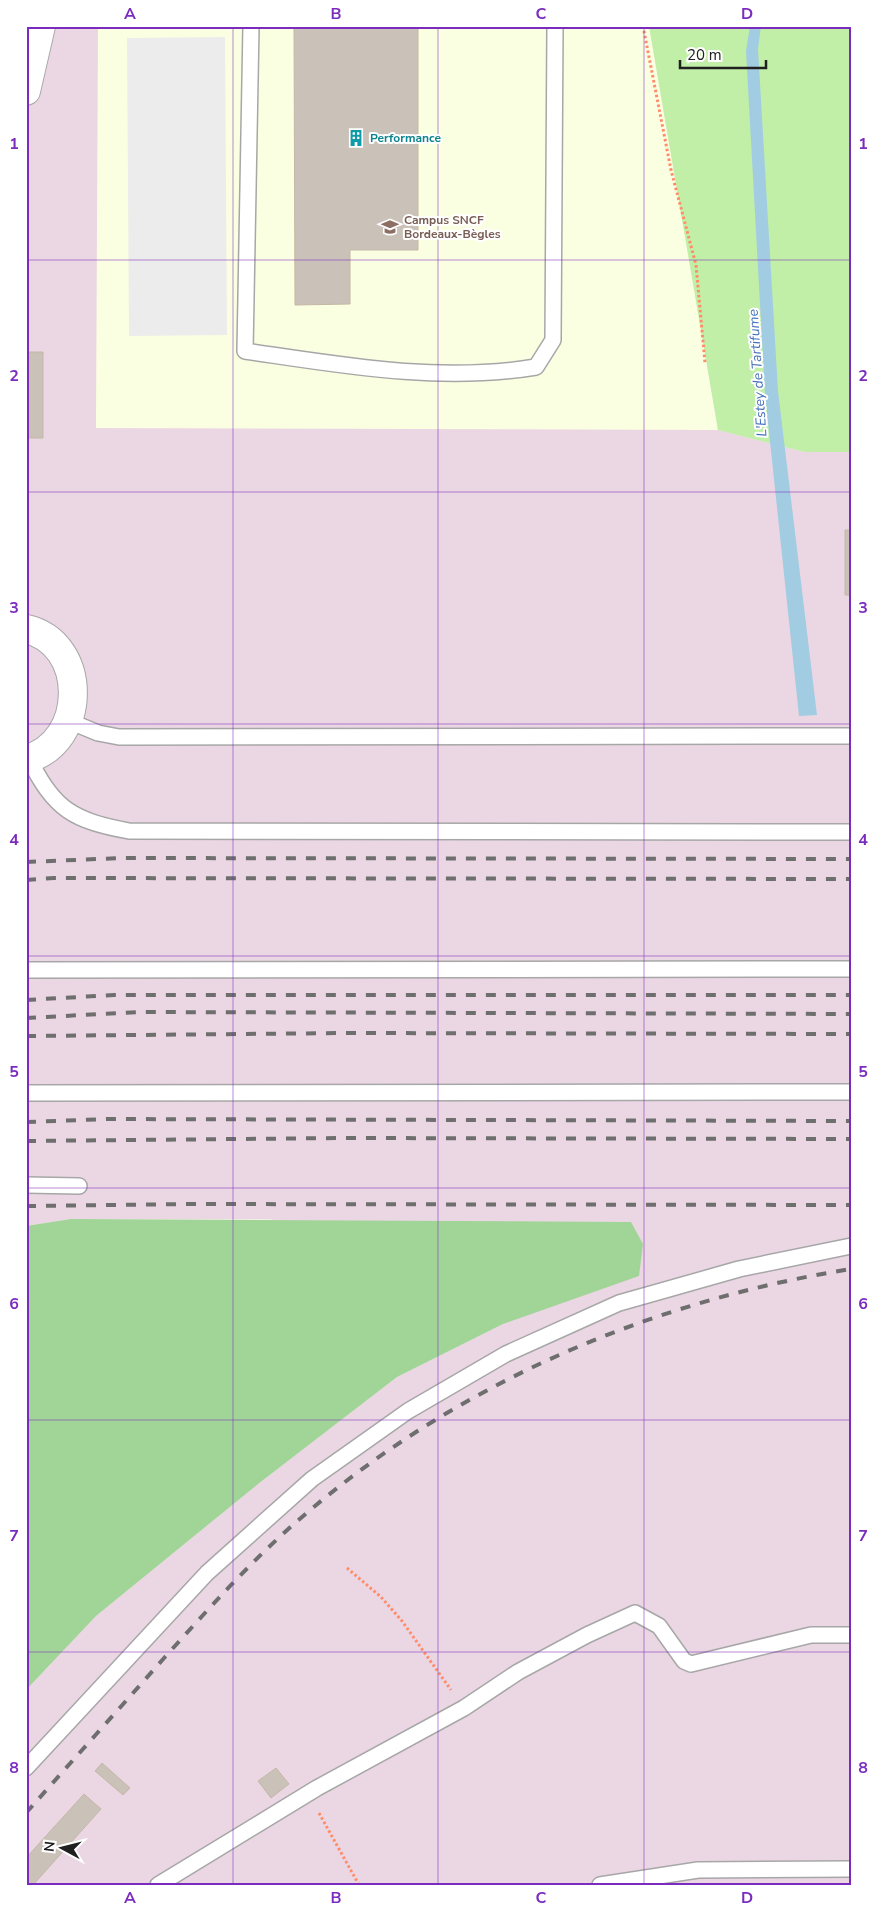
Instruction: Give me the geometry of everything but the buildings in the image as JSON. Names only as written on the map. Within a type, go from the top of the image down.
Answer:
[{"type":"street","points":[[26,91],[41,26]]},
{"type":"street","points":[[26,629],[51,641],[65,658],[73,678],[74,700],[69,722],[59,737],[46,750],[28,759]]},
{"type":"lane","points":[[251,26],[245,351],[390,371],[497,374],[536,367],[553,340],[555,26]]},
{"type":"lane","points":[[69,722],[98,733],[120,737],[851,736]]},
{"type":"lane","points":[[28,759],[42,784],[61,807],[97,825],[129,831],[851,832]]},
{"type":"lane","points":[[26,970],[851,969]]},
{"type":"lane","points":[[26,1093],[851,1092]]},
{"type":"lane","points":[[26,1185],[79,1186]]},
{"type":"lane","points":[[26,1768],[206,1573],[312,1479],[408,1411],[506,1354],[619,1302],[739,1269],[851,1246]]},
{"type":"lane","points":[[158,1885],[307,1793],[464,1708],[518,1672],[587,1635],[635,1613],[659,1626],[684,1660],[691,1664],[812,1635],[851,1636]]},
{"type":"lane","points":[[600,1885],[698,1870],[851,1869]]},
{"type":"path","points":[[643,26],[671,170],[696,265],[705,363]]},
{"type":"path","points":[[347,1568],[381,1597],[402,1621],[464,1708]]},
{"type":"path","points":[[307,1793],[359,1885]]},
{"type":"shaded area","points":[[26,26],[98,26],[718,430],[805,452],[851,452],[851,1885],[26,1885],[26,1690],[96,1616],[258,1484],[397,1377],[503,1324],[271,1219],[71,1219],[26,1226]]},
{"type":"shaded area","name":"Campus SNCF Bordeaux-Bègles","points":[[98,26],[649,26],[718,430],[96,428]]},
{"type":"shaded area","points":[[225,37],[227,335],[129,336],[127,38]]},
{"type":"green space","points":[[649,26],[851,26],[851,452],[805,452],[718,430]]},
{"type":"green space","points":[[71,1219],[631,1222],[643,1244],[639,1276],[503,1324],[397,1377],[258,1484],[96,1616],[26,1690],[26,1226]]},
{"type":"water","points":[[750,26],[761,26],[758,49],[778,391],[817,715],[799,716],[765,394],[746,51]]},
{"type":"railway","points":[[26,862],[123,858],[851,859]]},
{"type":"railway","points":[[26,880],[54,878],[851,879]]},
{"type":"railway","points":[[26,1000],[114,995],[851,995]]},
{"type":"railway","points":[[26,1018],[140,1012],[851,1014]]},
{"type":"railway","points":[[26,1036],[349,1033],[851,1034]]},
{"type":"railway","points":[[26,1122],[109,1119],[851,1121]]},
{"type":"railway","points":[[26,1141],[344,1138],[851,1139]]},
{"type":"railway","points":[[26,1206],[190,1204],[851,1205]]},
{"type":"railway","points":[[26,1813],[223,1593],[254,1562],[285,1532],[346,1481],[410,1436],[478,1395],[549,1360],[622,1329],[697,1304],[773,1284],[851,1269]]},
{"type":"place","name":"Performance","points":[[356,138]]},
{"type":"place","name":"Campus SNCF Bordeaux-Bègles","points":[[390,227]]},
{"type":"water label","name":"L'Estey de Tartifume","points":[[757,373]]}]
